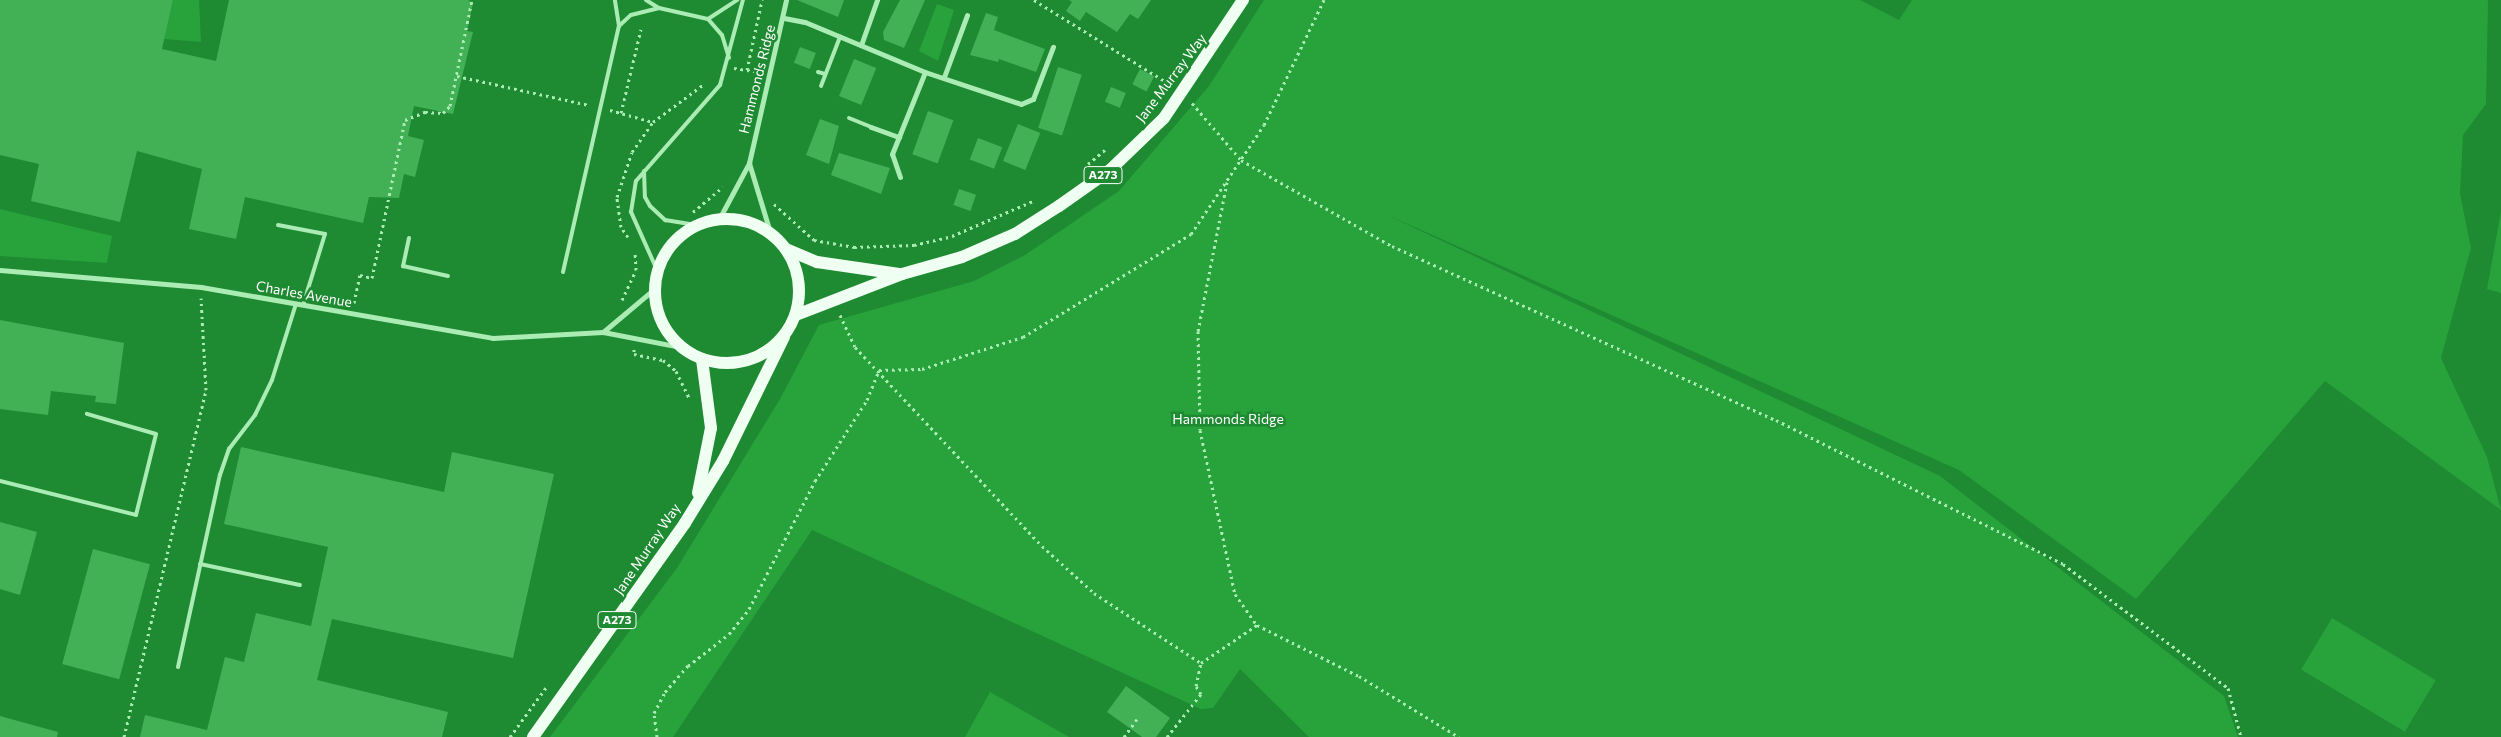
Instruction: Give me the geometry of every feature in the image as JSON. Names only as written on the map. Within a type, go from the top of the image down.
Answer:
[{"type":"main road","name":"Jane Murray Way","points":[[796,315],[902,274],[962,257],[1015,234],[1059,206],[1138,145],[1183,92],[1243,0]]},
{"type":"main road","points":[[719,219],[737,219],[770,232],[786,249],[800,292],[796,315],[784,337],[746,362],[724,364],[702,360],[680,348],[666,331],[654,289],[657,270],[679,236],[698,225],[719,219]]},
{"type":"main road","name":"Jane Murray Way","points":[[786,249],[818,262],[902,274]]},
{"type":"main road","name":"Jane Murray Way","points":[[533,737],[685,523],[696,499],[723,461],[784,337]]},
{"type":"main road","name":"Jane Murray Way","points":[[696,499],[711,428],[702,360]]},
{"type":"street","name":"Hammonds Ridge","points":[[719,219],[749,163],[784,18],[786,0]]},
{"type":"street","points":[[861,45],[877,0]]},
{"type":"street","points":[[944,77],[967,15]]},
{"type":"street","points":[[784,18],[861,45],[925,72],[1021,104],[1033,99],[1053,47]]},
{"type":"street","points":[[900,177],[892,154],[925,72]]},
{"type":"street","points":[[871,127],[899,137]]},
{"type":"street","name":"Hammonds Ridge","points":[[749,163],[770,232]]},
{"type":"street","name":"Charles Avenue","points":[[0,270],[201,287],[493,338],[603,332],[680,348]]},
{"type":"street","points":[[603,332],[654,289]]},
{"type":"lane","points":[[563,272],[619,26],[615,0]]},
{"type":"lane","points":[[646,0],[659,8],[708,19],[722,34],[730,61]]},
{"type":"lane","points":[[708,19],[737,0]]},
{"type":"lane","points":[[657,270],[631,212],[633,189],[644,169],[720,85],[730,61],[743,0]]},
{"type":"lane","points":[[619,26],[632,15],[659,8]]},
{"type":"lane","points":[[821,86],[840,37]]},
{"type":"lane","points":[[818,72],[825,74]]},
{"type":"lane","points":[[849,118],[871,127]]},
{"type":"lane","points":[[644,169],[644,197],[650,206],[665,220],[698,225]]},
{"type":"lane","points":[[278,224],[325,234],[303,305]]},
{"type":"lane","points":[[409,238],[402,266],[448,276]]},
{"type":"lane","points":[[178,666],[200,564],[229,450],[255,415],[272,380],[296,304]]},
{"type":"lane","points":[[0,482],[136,515],[156,434],[87,414]]},
{"type":"lane","points":[[200,564],[300,585]]},
{"type":"path","points":[[352,314],[360,275],[372,278],[405,120],[425,112],[443,113],[450,106],[472,0]]},
{"type":"path","points":[[1034,0],[1183,92],[1241,160],[1392,246],[1776,420],[2063,564],[2228,688],[2241,737]]},
{"type":"path","points":[[879,370],[922,369],[1023,337],[1191,234],[1264,125],[1324,0]]},
{"type":"path","points":[[621,113],[641,29]]},
{"type":"path","points":[[456,76],[600,108],[653,122]]},
{"type":"path","points":[[1163,90],[1172,79]]},
{"type":"path","points":[[1143,115],[1158,96]]},
{"type":"path","points":[[1079,171],[1113,143]]},
{"type":"path","points":[[1227,180],[1198,331],[1200,430],[1234,594],[1257,625],[1359,676],[1459,737]]},
{"type":"path","points":[[685,214],[704,207],[721,186]]},
{"type":"path","points":[[760,201],[777,205],[800,232],[814,240],[854,247],[914,245],[952,236],[1039,198]]},
{"type":"path","points":[[621,298],[636,270],[632,243]]},
{"type":"path","points":[[124,737],[206,390],[201,287]]},
{"type":"path","points":[[841,319],[846,334],[1042,546],[1094,593],[1201,663]]},
{"type":"path","points":[[634,354],[663,360],[676,371],[691,406]]},
{"type":"path","points":[[656,737],[654,713],[666,692],[688,666],[729,634],[749,609],[815,481],[867,400],[879,370]]},
{"type":"path","points":[[1167,737],[1201,694],[1196,686],[1201,663],[1257,625]]},
{"type":"path","points":[[510,737],[554,677]]},
{"type":"path","points":[[1124,737],[1137,719]]},
{"type":"green space","points":[[173,0],[199,0],[201,42],[164,39]]},
{"type":"green space","points":[[1264,0],[1860,0],[1899,20],[1912,0],[2488,0],[2486,104],[2463,135],[2460,194],[2471,248],[2441,358],[2487,457],[2501,510],[2325,381],[2136,599],[1959,470],[1383,213],[1940,476],[2224,696],[2238,737],[1309,737],[1240,669],[1213,708],[1201,709],[812,530],[673,737],[550,737],[677,568],[780,399],[819,325],[974,281],[1025,255],[1119,191],[1209,86]]},
{"type":"green space","points":[[937,4],[954,10],[938,61],[919,51]]},
{"type":"green space","points":[[0,209],[112,236],[107,263],[0,256]]},
{"type":"green space","points":[[2501,211],[2501,293],[2487,289]]},
{"type":"green space","points":[[2332,618],[2436,680],[2405,732],[2301,669]]},
{"type":"green space","points":[[990,692],[1069,737],[965,737]]},
{"type":"building","points":[[0,0],[173,0],[162,49],[216,61],[229,0],[468,0],[473,3],[467,31],[473,32],[453,114],[414,106],[408,136],[424,140],[415,177],[404,174],[399,198],[369,197],[363,223],[245,197],[236,239],[189,229],[202,169],[137,151],[120,222],[31,201],[39,164],[0,155]]},
{"type":"building","points":[[797,0],[844,0],[838,17]]},
{"type":"building","points":[[900,0],[925,0],[904,48],[884,40],[883,32]]},
{"type":"building","points":[[1069,0],[1151,0],[1138,19],[1130,14],[1117,32],[1086,12],[1080,21],[1066,11],[1072,2]]},
{"type":"building","points":[[986,13],[998,17],[994,30],[1045,49],[1036,72],[999,59],[998,62],[970,55]]},
{"type":"building","points":[[800,47],[816,53],[810,69],[794,63]]},
{"type":"building","points":[[854,59],[876,68],[861,105],[839,96]]},
{"type":"building","points":[[1058,67],[1082,75],[1062,136],[1038,128]]},
{"type":"building","points":[[1140,69],[1154,76],[1147,91],[1132,84]]},
{"type":"building","points":[[1111,87],[1126,93],[1120,108],[1105,102]]},
{"type":"building","points":[[928,111],[953,120],[938,163],[912,154]]},
{"type":"building","points":[[820,119],[839,126],[829,164],[806,155]]},
{"type":"building","points":[[1018,124],[1040,133],[1025,170],[1003,161]]},
{"type":"building","points":[[978,138],[1002,147],[994,169],[970,159]]},
{"type":"building","points":[[839,153],[890,168],[881,194],[831,175]]},
{"type":"building","points":[[959,189],[976,195],[970,211],[953,205]]},
{"type":"building","points":[[0,320],[124,343],[116,404],[95,402],[96,396],[51,391],[48,415],[0,409]]},
{"type":"building","points":[[241,447],[444,492],[452,452],[554,474],[513,658],[332,619],[317,680],[448,712],[442,737],[140,737],[145,715],[207,730],[225,657],[244,662],[256,613],[311,626],[328,547],[224,524]]},
{"type":"building","points":[[0,522],[37,532],[20,595],[0,589]]},
{"type":"building","points":[[93,549],[150,564],[119,679],[62,664]]},
{"type":"building","points":[[1126,686],[1170,718],[1156,737],[1142,737],[1107,712]]},
{"type":"building","points":[[0,716],[58,732],[57,737],[0,737]]}]
